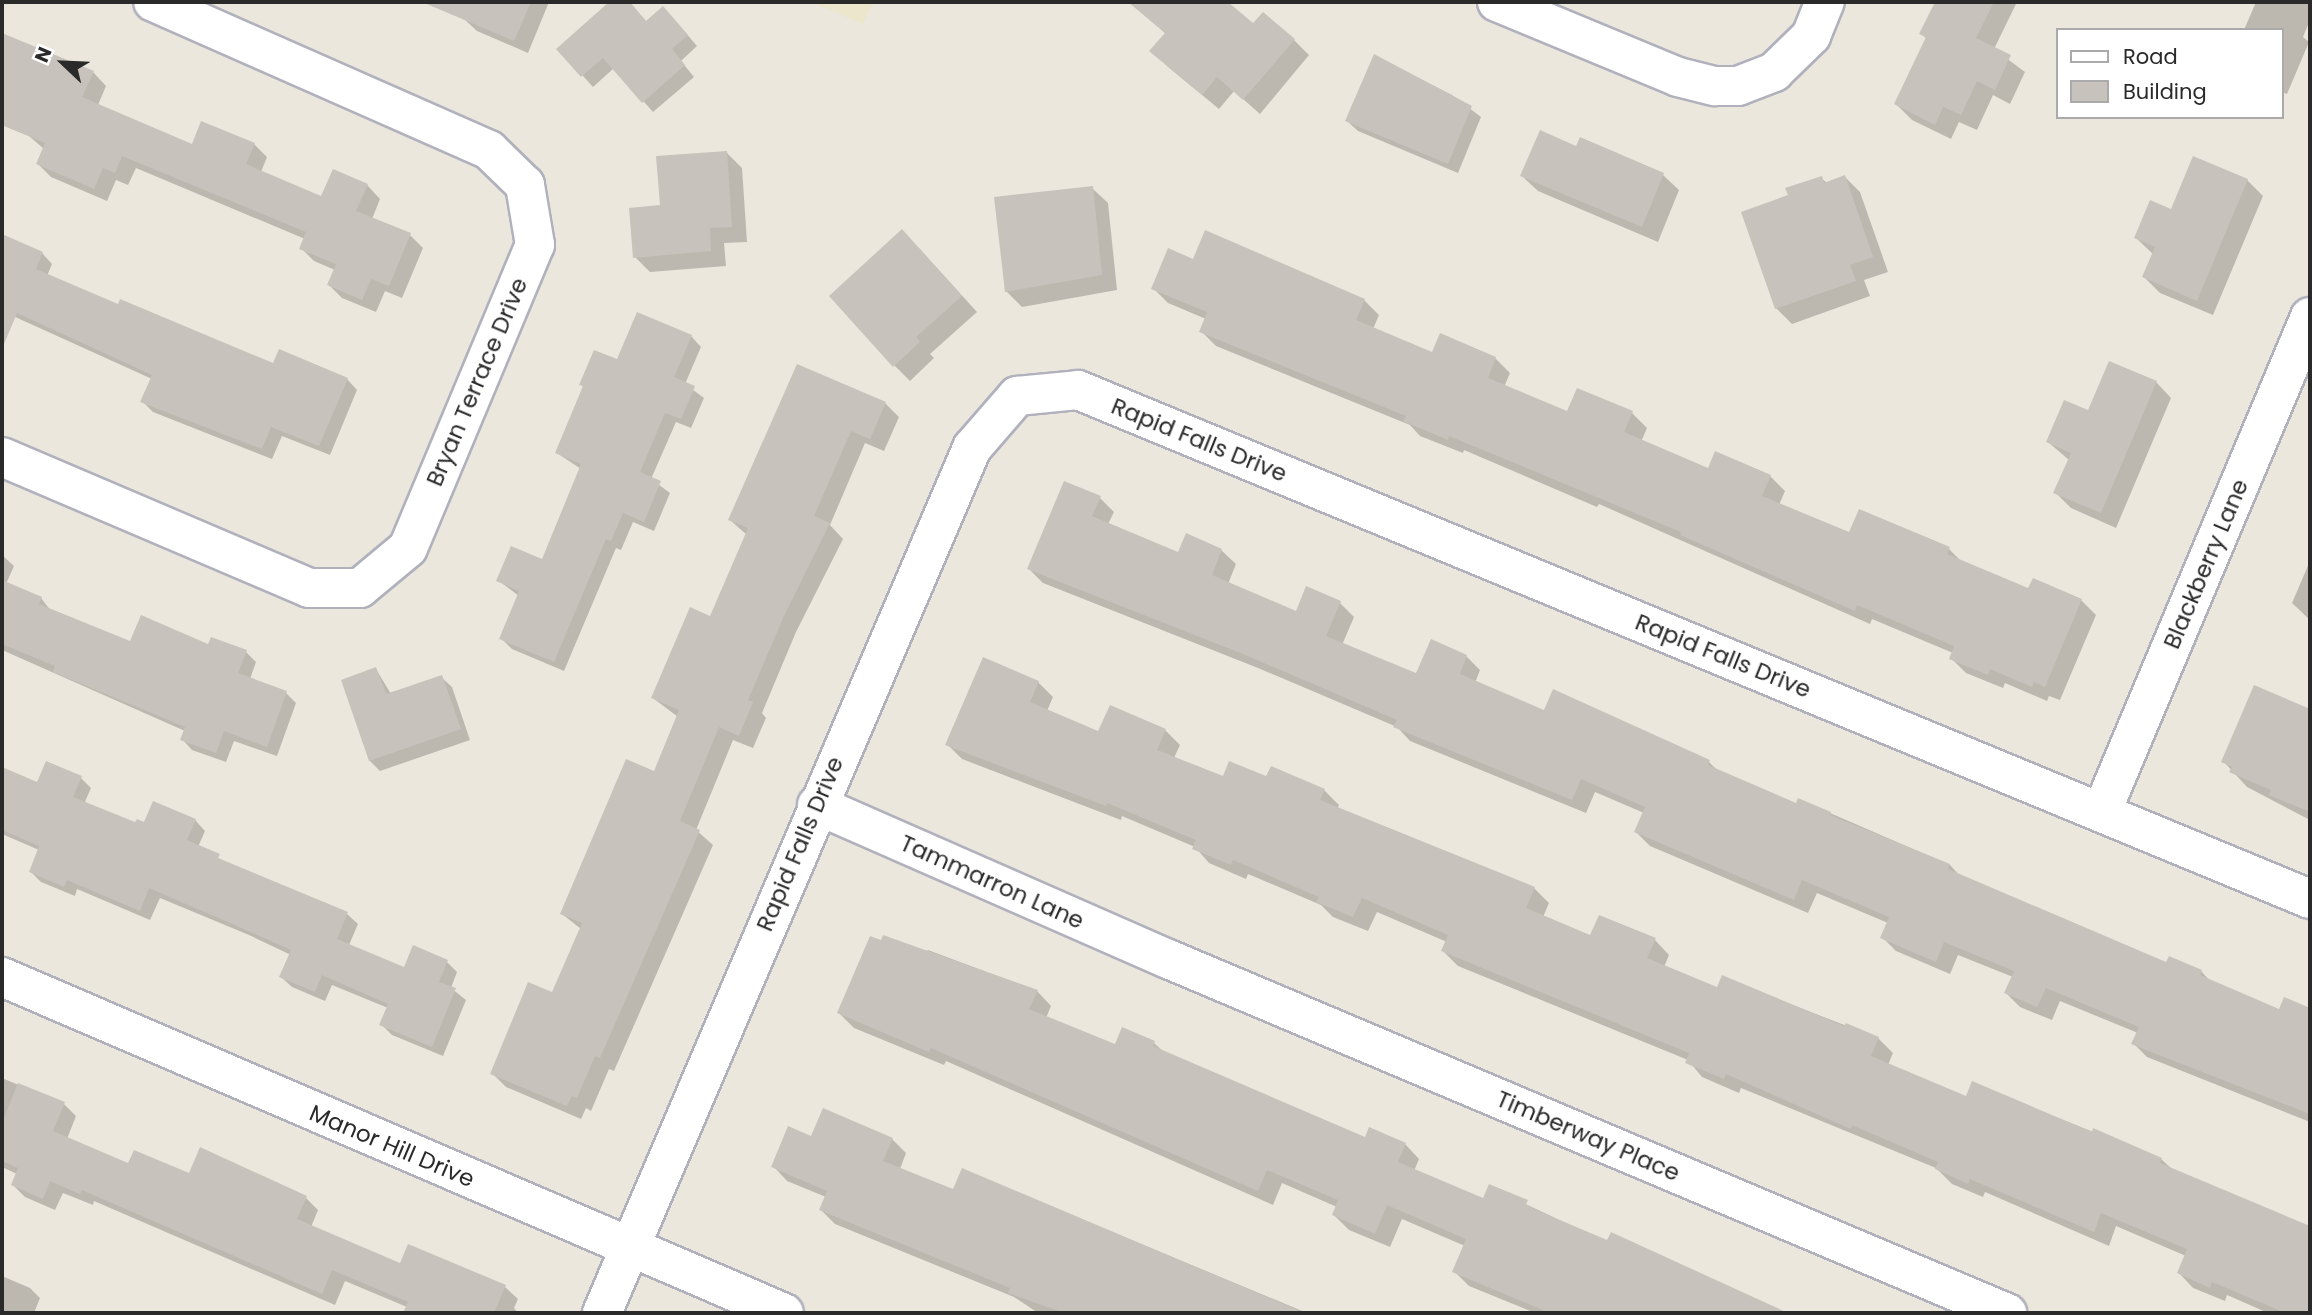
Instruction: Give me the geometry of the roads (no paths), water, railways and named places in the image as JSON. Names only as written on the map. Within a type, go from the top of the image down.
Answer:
[{"type":"street","name":"Bryan Terrace Drive","points":[[2,457],[309,588],[360,588],[408,548],[535,246],[525,185],[489,150],[153,2]]},
{"type":"street","points":[[1497,2],[1678,77],[1715,86],[1757,80],[1783,65],[1811,36],[1825,2]]},
{"type":"street","name":"Blackberry Lane","points":[[2102,811],[2310,317]]},
{"type":"street","name":"Rapid Falls Drive","points":[[602,1313],[817,805],[972,448],[1017,396],[1078,390],[2102,811],[2310,900]]},
{"type":"street","name":"Tammarron Lane","points":[[817,805],[1168,959]]},
{"type":"street","name":"Timberway Place","points":[[1168,959],[2007,1313]]},
{"type":"street","name":"Manor Hill Drive","points":[[2,977],[783,1313]]}]
